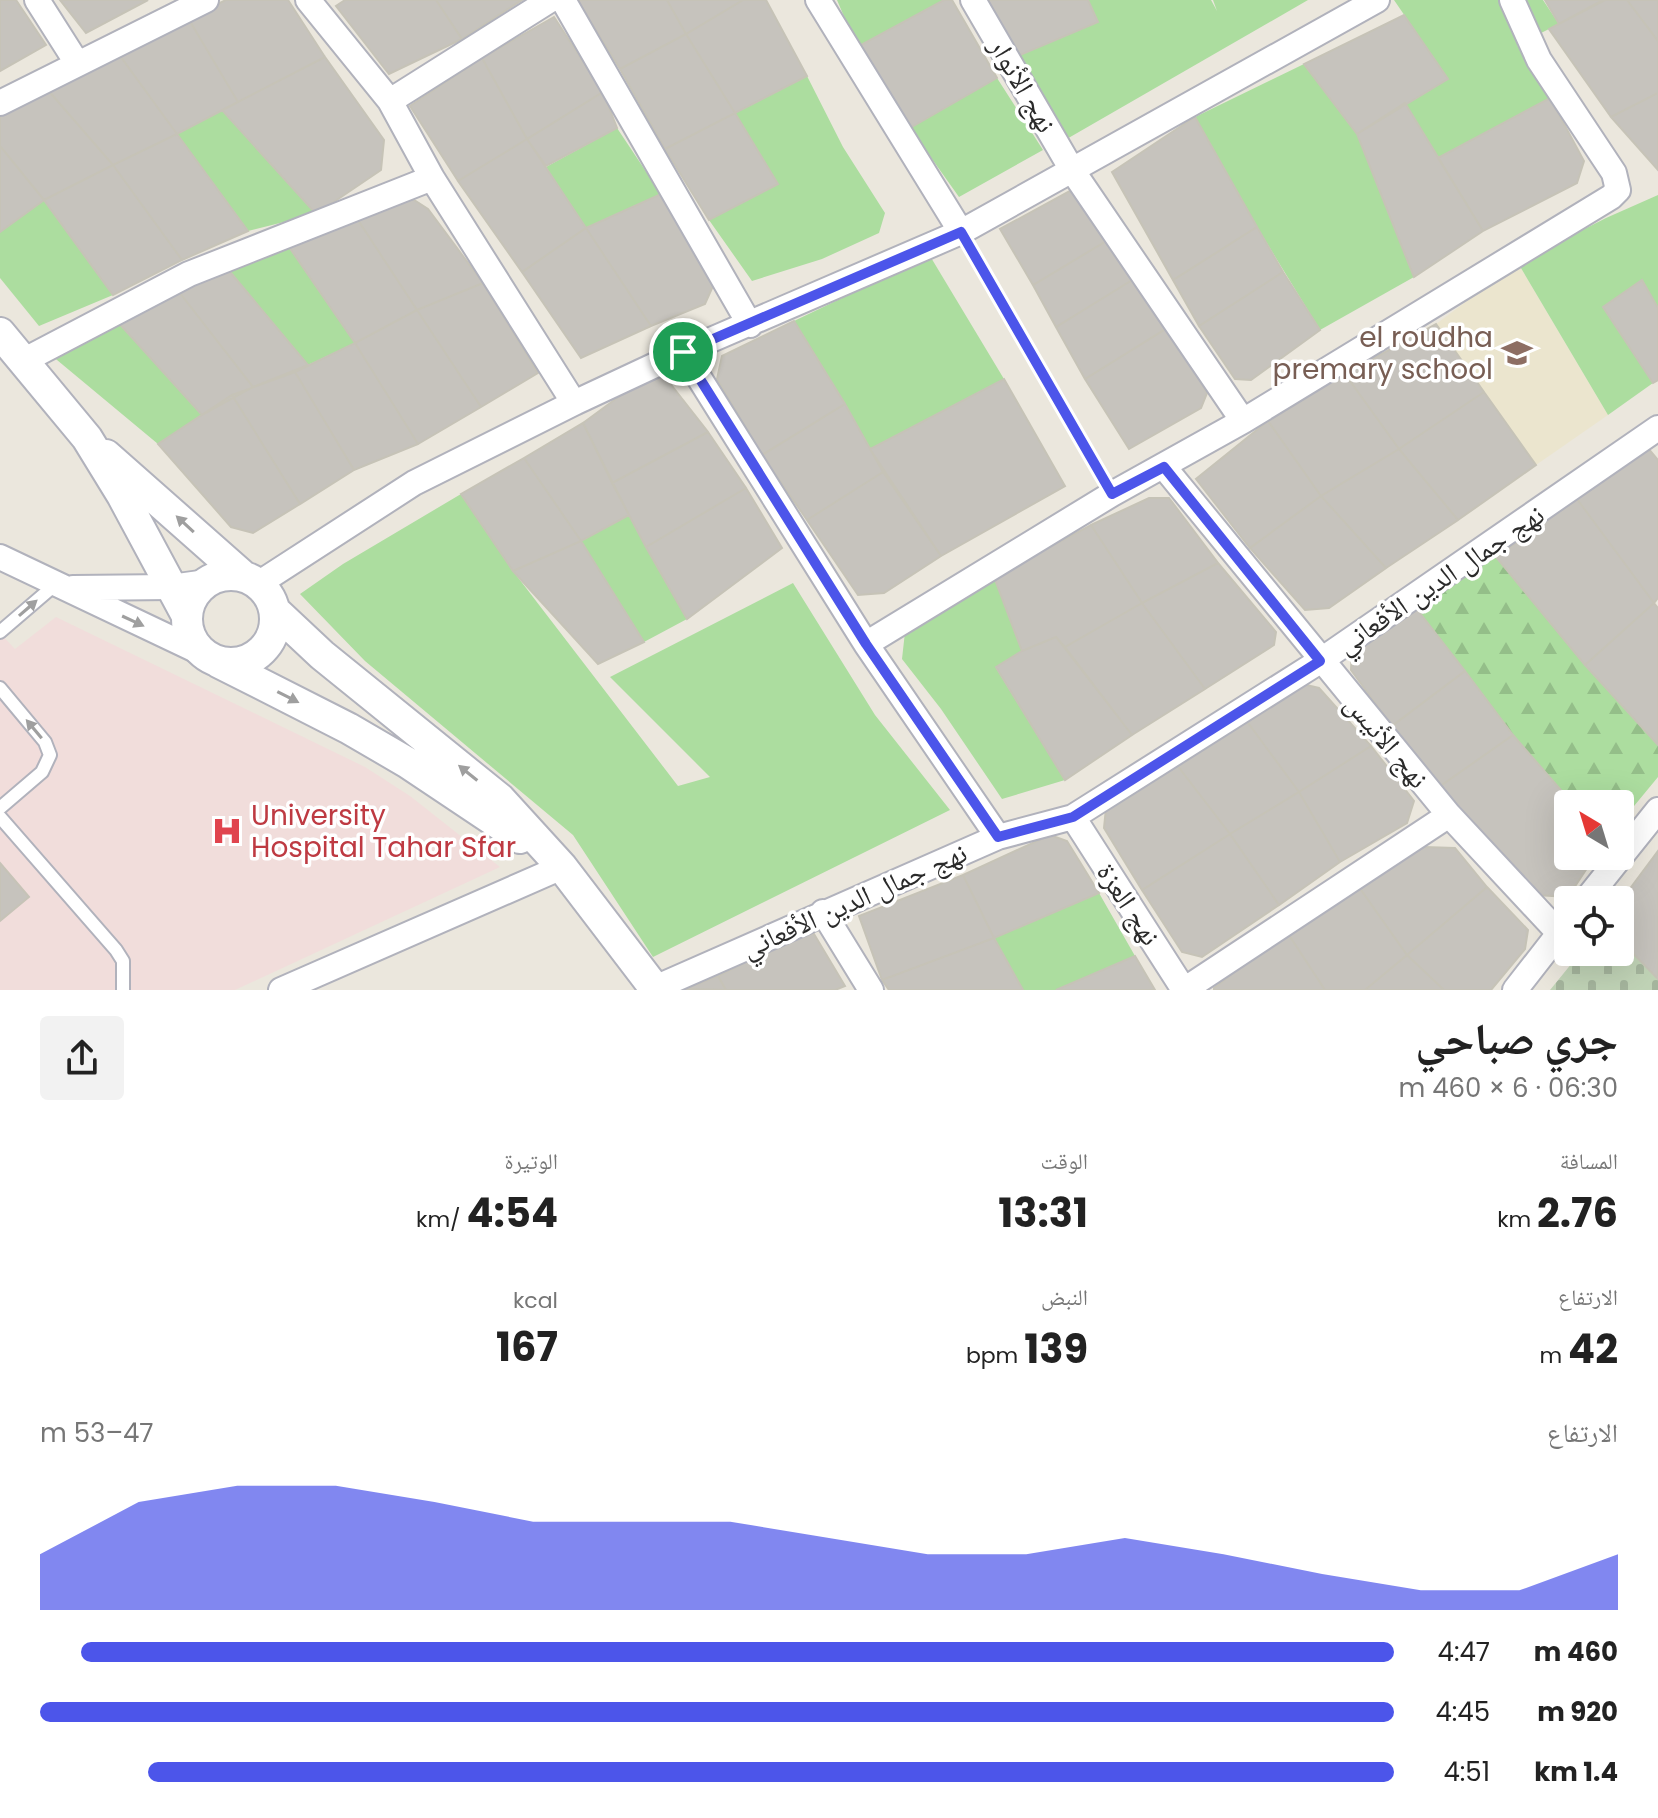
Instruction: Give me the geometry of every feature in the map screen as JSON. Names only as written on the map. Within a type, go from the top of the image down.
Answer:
[{"type":"street","points":[[37,0],[77,63]]},
{"type":"street","points":[[0,103],[206,0]]},
{"type":"street","points":[[308,0],[390,101],[432,178],[574,403]]},
{"type":"street","points":[[390,101],[550,0]]},
{"type":"street","points":[[563,0],[750,325]]},
{"type":"street","points":[[818,0],[961,232]]},
{"type":"street","name":"نهج الأنوار","points":[[973,0],[1072,170],[1243,421]]},
{"type":"street","points":[[60,586],[171,587],[230,575],[250,580],[414,483],[574,403],[683,352],[961,232],[1377,0]]},
{"type":"street","points":[[866,644],[1112,494],[1243,421],[1618,190],[1614,173],[1539,60],[1512,0]]},
{"type":"street","points":[[23,361],[189,274],[432,178]]},
{"type":"street","points":[[0,333],[87,438],[122,495],[187,616]]},
{"type":"street","points":[[683,352],[866,644],[998,837]]},
{"type":"street","name":"نهج جمال الدين الأفعاني","points":[[656,989],[823,912],[998,837],[1073,817],[1320,661],[1658,428]]},
{"type":"street","points":[[87,438],[266,591],[274,610],[275,626],[261,652],[234,664],[210,658],[193,643],[187,630],[187,616],[197,590],[207,582]]},
{"type":"street","name":"نهج الأنيس","points":[[1164,467],[1449,815],[1554,917]]},
{"type":"street","points":[[1,559],[210,658],[348,728],[408,763],[562,867]]},
{"type":"street","points":[[274,610],[322,655],[500,799],[562,867],[656,989]]},
{"type":"street","points":[[1597,886],[1658,810]]},
{"type":"street","points":[[1184,990],[1449,815]]},
{"type":"street","name":"نهج العزة","points":[[1073,817],[1184,990]]},
{"type":"street","points":[[281,990],[562,867]]},
{"type":"street","points":[[823,912],[871,990]]},
{"type":"street","points":[[1515,990],[1554,940]]},
{"type":"lane","points":[[0,632],[60,586]]},
{"type":"lane","points":[[0,688],[45,742],[50,755],[42,772],[0,808]]},
{"type":"lane","points":[[0,817],[116,950],[123,961],[123,990]]},
{"type":"path","points":[[961,232],[1112,494]]},
{"type":"shaded area","points":[[1518,263],[1608,415],[1536,465],[1436,324]]},
{"type":"shaded area","name":"University Hospital Tahar Sfar","points":[[56,617],[365,767],[410,796],[500,867],[235,990],[0,990],[0,633],[15,649]]},
{"type":"green space","points":[[837,0],[944,0],[857,47]]},
{"type":"green space","points":[[1088,0],[1211,0],[1217,11],[1213,0],[1308,0],[1065,140],[1013,58],[1097,22]]},
{"type":"green space","points":[[1394,0],[1543,0],[1559,24],[1517,45],[1550,98],[1438,158],[1405,103],[1448,79]]},
{"type":"green space","points":[[1304,64],[1357,134],[1414,277],[1320,330],[1195,117]]},
{"type":"green space","points":[[807,76],[843,147],[885,213],[879,233],[822,259],[752,281],[709,220],[778,184],[735,113]]},
{"type":"green space","points":[[997,78],[1043,150],[959,197],[910,128]]},
{"type":"green space","points":[[222,110],[316,214],[248,231],[177,134]]},
{"type":"green space","points":[[617,128],[661,194],[586,228],[546,167]]},
{"type":"green space","points":[[1658,195],[1658,308],[1642,280],[1603,307],[1653,383],[1608,415],[1518,263]]},
{"type":"green space","points":[[44,200],[113,295],[39,326],[0,278],[0,232]]},
{"type":"green space","points":[[287,244],[355,343],[308,365],[226,267]]},
{"type":"green space","points":[[930,256],[1004,379],[870,449],[794,321]]},
{"type":"green space","points":[[116,320],[202,415],[158,444],[51,355]]},
{"type":"green space","points":[[461,494],[513,571],[678,786],[710,777],[610,677],[793,583],[875,715],[950,810],[653,957],[573,835],[365,661],[300,594],[343,564]]},
{"type":"green space","points":[[629,515],[687,619],[644,642],[581,541]]},
{"type":"green space","points":[[1496,557],[1585,665],[1658,745],[1658,777],[1634,806],[1634,790],[1561,790],[1513,735],[1416,608]]},
{"type":"green space","points":[[994,577],[1022,651],[996,668],[1065,780],[1002,799],[941,709],[902,659],[905,632]]},
{"type":"green space","points":[[1099,893],[1135,956],[1056,990],[1023,990],[994,938]]},
{"type":"green space","points":[[1634,954],[1658,979],[1658,990],[1550,990],[1570,966],[1634,966]]},
{"type":"building","points":[[0,0],[16,0],[46,45],[0,71]]},
{"type":"building","points":[[60,0],[148,0],[86,33]]},
{"type":"building","points":[[226,0],[288,0],[325,57],[238,102],[188,18]]},
{"type":"building","points":[[345,0],[436,0],[462,39],[389,74],[336,6]]},
{"type":"building","points":[[436,0],[522,0],[462,39]]},
{"type":"building","points":[[580,0],[667,0],[686,34],[620,69]]},
{"type":"building","points":[[667,0],[743,0],[686,34]]},
{"type":"building","points":[[743,0],[766,0],[807,76],[735,113],[686,34]]},
{"type":"building","points":[[944,0],[952,0],[997,78],[910,128],[857,47]]},
{"type":"building","points":[[977,0],[1088,0],[1098,22],[1013,58]]},
{"type":"building","points":[[1545,0],[1605,0],[1559,24]]},
{"type":"building","points":[[1603,0],[1627,0],[1658,41],[1658,93],[1611,117],[1549,29]]},
{"type":"building","points":[[1627,0],[1658,0],[1658,41]]},
{"type":"building","points":[[1404,15],[1448,79],[1357,134],[1304,64]]},
{"type":"building","points":[[554,17],[603,92],[527,139],[482,58]]},
{"type":"building","points":[[188,18],[238,102],[177,134],[118,53]]},
{"type":"building","points":[[686,34],[735,113],[665,149],[620,69]]},
{"type":"building","points":[[118,53],[177,134],[113,165],[47,89]]},
{"type":"building","points":[[325,57],[384,140],[381,170],[316,214],[222,110]]},
{"type":"building","points":[[482,58],[527,139],[458,181],[410,106]]},
{"type":"building","points":[[47,89],[113,165],[44,200],[0,146],[0,111]]},
{"type":"building","points":[[603,92],[617,128],[546,166],[527,139]]},
{"type":"building","points":[[1658,93],[1658,170],[1611,117]]},
{"type":"building","points":[[1550,98],[1584,161],[1577,183],[1483,231],[1438,158]]},
{"type":"building","points":[[1405,103],[1483,231],[1414,277],[1357,134]]},
{"type":"building","points":[[735,113],[778,184],[709,220],[665,149]]},
{"type":"building","points":[[1195,117],[1257,227],[1173,280],[1112,172]]},
{"type":"building","points":[[177,134],[248,231],[182,260],[113,165]]},
{"type":"building","points":[[527,139],[586,228],[522,272],[458,181]]},
{"type":"building","points":[[0,146],[44,200],[0,232]]},
{"type":"building","points":[[113,165],[182,260],[113,295],[44,200]]},
{"type":"building","points":[[1077,187],[1113,237],[1033,285],[1000,229]]},
{"type":"building","points":[[661,194],[713,286],[705,304],[651,326],[586,228]]},
{"type":"building","points":[[408,196],[428,209],[483,283],[417,310],[356,217]]},
{"type":"building","points":[[356,217],[417,310],[355,343],[287,244]]},
{"type":"building","points":[[1257,227],[1283,272],[1199,326],[1173,280]]},
{"type":"building","points":[[586,228],[651,326],[581,358],[522,272]]},
{"type":"building","points":[[1113,237],[1137,277],[1056,327],[1033,285]]},
{"type":"building","points":[[226,267],[308,365],[253,387],[176,288]]},
{"type":"building","points":[[1283,272],[1320,330],[1251,380],[1235,379],[1199,326]]},
{"type":"building","points":[[1137,277],[1169,327],[1085,379],[1056,327]]},
{"type":"building","points":[[1642,280],[1658,308],[1658,380],[1653,383],[1603,307]]},
{"type":"building","points":[[483,283],[538,373],[481,407],[417,310]]},
{"type":"building","points":[[176,288],[253,387],[202,415],[116,320]]},
{"type":"building","points":[[417,310],[481,407],[418,444],[355,343]]},
{"type":"building","points":[[794,321],[845,404],[762,455],[717,379],[722,356]]},
{"type":"building","points":[[1436,324],[1484,392],[1399,449],[1345,374]]},
{"type":"building","points":[[1169,327],[1207,393],[1201,408],[1129,449],[1085,379]]},
{"type":"building","points":[[355,343],[418,444],[354,470],[295,372]]},
{"type":"building","points":[[658,368],[708,432],[612,483],[583,423]]},
{"type":"building","points":[[295,372],[354,470],[300,504],[232,395]]},
{"type":"building","points":[[1345,374],[1399,449],[1321,496],[1268,421]]},
{"type":"building","points":[[1004,379],[1065,486],[941,556],[870,449]]},
{"type":"building","points":[[1484,392],[1536,465],[1458,520],[1399,449]]},
{"type":"building","points":[[232,395],[300,504],[253,533],[231,527],[158,444]]},
{"type":"building","points":[[845,404],[883,472],[807,520],[762,455]]},
{"type":"building","points":[[1268,421],[1321,496],[1250,548],[1196,479]]},
{"type":"building","points":[[583,423],[629,515],[581,541],[524,458]]},
{"type":"building","points":[[708,432],[746,488],[646,547],[612,483]]},
{"type":"building","points":[[1647,447],[1658,460],[1658,598],[1654,603],[1577,499]]},
{"type":"building","points":[[1399,449],[1458,520],[1386,568],[1321,496]]},
{"type":"building","points":[[524,458],[581,541],[513,571],[461,494]]},
{"type":"building","points":[[883,472],[941,556],[884,593],[858,595],[807,520]]},
{"type":"building","points":[[746,488],[782,548],[687,619],[646,547]]},
{"type":"building","points":[[1321,496],[1386,568],[1329,608],[1305,610],[1250,548]]},
{"type":"building","points":[[1149,498],[1169,498],[1218,563],[1142,603],[1091,525]]},
{"type":"building","points":[[1577,499],[1654,603],[1585,665],[1496,557]]},
{"type":"building","points":[[1091,525],[1142,603],[1065,647],[1056,637],[1022,651],[994,577]]},
{"type":"building","points":[[581,541],[644,642],[598,664],[513,571]]},
{"type":"building","points":[[1218,563],[1276,632],[1274,645],[1205,689],[1142,603]]},
{"type":"building","points":[[1142,603],[1205,689],[1132,735],[1065,647]]},
{"type":"building","points":[[1654,603],[1658,608],[1658,745],[1585,665]]},
{"type":"building","points":[[1416,608],[1465,671],[1392,726],[1351,670],[1352,648]]},
{"type":"building","points":[[1056,637],[1132,735],[1065,780],[996,667],[1022,651]]},
{"type":"building","points":[[1465,671],[1513,735],[1439,787],[1392,726]]},
{"type":"building","points":[[1302,684],[1319,688],[1371,746],[1299,792],[1246,720]]},
{"type":"building","points":[[1246,720],[1299,792],[1230,834],[1177,765]]},
{"type":"building","points":[[1513,735],[1561,790],[1554,790],[1554,870],[1586,870],[1575,886],[1554,886],[1554,896],[1536,895],[1439,787]]},
{"type":"building","points":[[1371,746],[1414,801],[1407,823],[1340,862],[1299,792]]},
{"type":"building","points":[[1177,765],[1230,834],[1142,890],[1104,828],[1106,808]]},
{"type":"building","points":[[1299,792],[1340,862],[1279,905],[1230,834]]},
{"type":"building","points":[[1230,834],[1279,905],[1202,957],[1182,952],[1142,890]]},
{"type":"building","points":[[1050,835],[1067,841],[1099,893],[994,938],[963,875]]},
{"type":"building","points":[[1424,847],[1455,848],[1487,887],[1407,955],[1359,887]]},
{"type":"building","points":[[1658,851],[1658,979],[1634,954],[1632,886]]},
{"type":"building","points":[[0,863],[29,897],[0,921]]},
{"type":"building","points":[[963,875],[994,938],[882,980],[859,916]]},
{"type":"building","points":[[1359,887],[1407,955],[1365,990],[1325,990],[1287,932]]},
{"type":"building","points":[[1487,887],[1528,930],[1525,949],[1491,990],[1444,990],[1407,955]]},
{"type":"building","points":[[811,929],[845,986],[835,990],[726,990],[718,976]]},
{"type":"building","points":[[1287,932],[1325,990],[1214,990],[1214,988]]},
{"type":"building","points":[[994,938],[1023,990],[889,990],[882,980]]},
{"type":"building","points":[[1407,955],[1444,990],[1365,990]]},
{"type":"building","points":[[1135,956],[1155,990],[1056,990]]},
{"type":"building","points":[[718,976],[726,990],[685,989]]},
{"type":"place","name":"el roudha premary school","points":[[1517,353]]},
{"type":"place","name":"University Hospital Tahar Sfar","points":[[227,831]]},
{"type":"route","points":[[961,232],[1112,494],[1164,467],[1320,661],[1073,817],[998,837],[866,644],[683,352],[961,232]]}]
